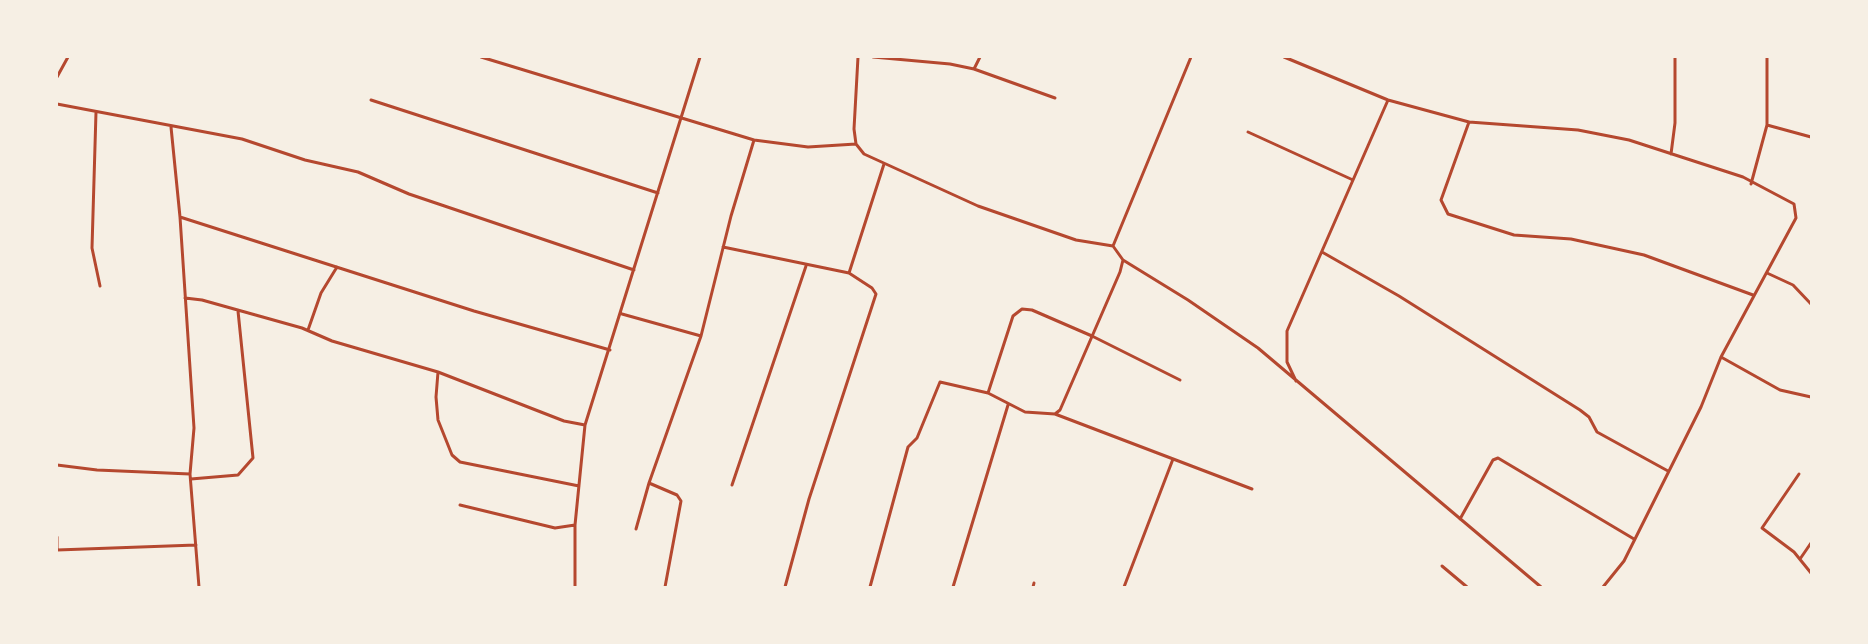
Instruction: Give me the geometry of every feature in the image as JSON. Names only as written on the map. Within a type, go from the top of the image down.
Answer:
[{"type":"street","points":[[57,77],[68,57]]},
{"type":"street","points":[[481,57],[754,140],[808,147],[856,144]]},
{"type":"street","points":[[575,587],[575,525],[585,425],[622,314],[700,57]]},
{"type":"street","points":[[858,57],[856,144],[864,154],[978,206],[1076,240],[1113,246],[1123,260],[1188,300],[1258,348],[1541,587]]},
{"type":"street","points":[[873,57],[943,63],[974,69],[1055,98]]},
{"type":"street","points":[[974,69],[980,57]]},
{"type":"street","points":[[1113,246],[1191,57]]},
{"type":"street","points":[[1284,57],[1388,100],[1469,122],[1578,130],[1629,140],[1743,177],[1751,184],[1794,204],[1797,213],[1721,357],[1701,407],[1624,561],[1603,587]]},
{"type":"street","points":[[1671,154],[1675,123],[1675,57]]},
{"type":"street","points":[[1751,184],[1767,125],[1767,57]]},
{"type":"street","points":[[371,100],[658,193]]},
{"type":"street","points":[[1296,382],[1287,362],[1287,331],[1388,100]]},
{"type":"street","points":[[57,104],[242,139],[305,160],[358,172],[409,194],[634,270]]},
{"type":"street","points":[[96,111],[92,248],[100,286]]},
{"type":"street","points":[[1469,122],[1441,200],[1448,214],[1514,235],[1571,239],[1635,253],[1753,295]]},
{"type":"street","points":[[1767,125],[1811,137]]},
{"type":"street","points":[[171,127],[180,217],[194,428],[190,479],[200,587]]},
{"type":"street","points":[[1248,132],[1353,180]]},
{"type":"street","points":[[636,529],[649,483],[701,336],[723,247],[754,140]]},
{"type":"street","points":[[849,273],[884,164]]},
{"type":"street","points":[[180,217],[474,311],[610,350]]},
{"type":"street","points":[[723,247],[806,266],[849,273],[872,288],[876,294],[875,303],[809,499],[785,587]]},
{"type":"street","points":[[1322,252],[1399,296],[1580,410],[1589,417],[1597,432],[1669,471]]},
{"type":"street","points":[[1055,414],[1060,410],[1123,260]]},
{"type":"street","points":[[732,485],[806,266]]},
{"type":"street","points":[[308,330],[318,301],[337,267]]},
{"type":"street","points":[[1767,273],[1793,285],[1811,304]]},
{"type":"street","points":[[184,298],[308,330],[343,345],[438,372],[564,421],[585,425]]},
{"type":"street","points":[[988,393],[1013,316],[1022,309],[1032,310],[1092,336],[1180,380]]},
{"type":"street","points":[[190,479],[238,475],[253,458],[238,311]]},
{"type":"street","points":[[622,314],[701,336]]},
{"type":"street","points":[[1721,357],[1780,390],[1811,397]]},
{"type":"street","points":[[438,372],[436,397],[438,420],[452,455],[460,462],[579,486]]},
{"type":"street","points":[[870,587],[908,447],[917,438],[940,382],[988,393],[1008,405],[1035,414],[1055,414],[1252,489]]},
{"type":"street","points":[[953,587],[1008,405]]},
{"type":"street","points":[[1460,519],[1493,460],[1498,458],[1634,539]]},
{"type":"street","points":[[1124,587],[1173,459]]},
{"type":"street","points":[[57,465],[97,470],[190,474]]},
{"type":"street","points":[[1799,474],[1762,528],[1800,559],[1811,573]]},
{"type":"street","points":[[649,483],[677,495],[681,501],[665,587]]},
{"type":"street","points":[[460,505],[555,528],[575,525]]},
{"type":"street","points":[[57,537],[57,550],[196,544]]},
{"type":"street","points":[[1800,559],[1811,543]]},
{"type":"street","points":[[1442,566],[1467,587]]}]
